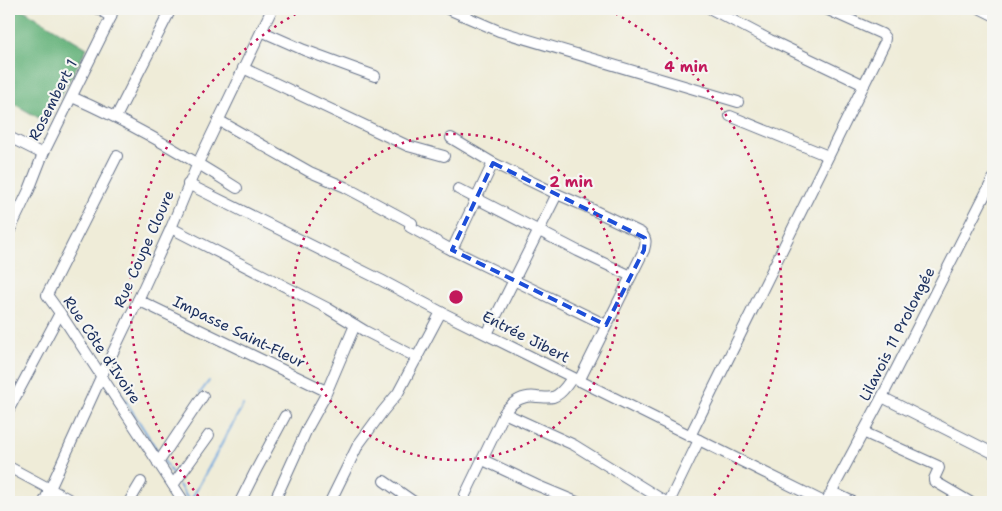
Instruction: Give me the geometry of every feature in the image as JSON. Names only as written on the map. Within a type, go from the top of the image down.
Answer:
[{"type":"street","points":[[99,9],[112,13]]},
{"type":"street","points":[[116,117],[171,9]]},
{"type":"street","name":"Rue Coupe Cloure","points":[[44,502],[171,228],[188,184],[272,9]]},
{"type":"street","points":[[448,9],[499,31],[738,102]]},
{"type":"street","points":[[711,9],[770,40],[864,85]]},
{"type":"street","points":[[504,414],[574,445],[668,502],[695,438],[828,156],[884,44],[885,38],[882,34],[826,9]]},
{"type":"street","points":[[981,9],[993,15]]},
{"type":"street","name":"Rosembert 1","points":[[9,232],[29,190],[43,154],[112,13]]},
{"type":"street","points":[[261,31],[304,50],[376,76]]},
{"type":"street","points":[[243,68],[408,146],[444,156]]},
{"type":"street","points":[[72,97],[116,117],[198,163],[237,188]]},
{"type":"street","points":[[730,116],[828,156]]},
{"type":"street","points":[[218,120],[310,172],[345,188],[452,250],[606,325]]},
{"type":"street","points":[[9,137],[43,154]]},
{"type":"street","points":[[450,138],[493,163],[641,233],[646,243],[606,325],[576,379],[552,397],[534,396],[513,402],[504,414],[465,495],[464,502]]},
{"type":"street","name":"Rue Côte d'Ivoire","points":[[117,156],[47,296],[102,375],[184,502]]},
{"type":"street","points":[[452,250],[493,163]]},
{"type":"street","name":"Lilavois 11 Prolongée","points":[[825,502],[882,397],[993,179]]},
{"type":"street","name":"Entrée Jibert","points":[[188,184],[382,280],[441,312],[825,502]]},
{"type":"street","points":[[458,189],[538,231],[631,276]]},
{"type":"street","points":[[487,334],[557,194]]},
{"type":"street","points":[[171,228],[327,308],[418,358]]},
{"type":"street","name":"Impasse Saint-Fleur","points":[[138,300],[326,391]]},
{"type":"street","points":[[330,502],[358,445],[398,393],[441,312]]},
{"type":"street","points":[[9,409],[60,313]]},
{"type":"street","points":[[274,502],[355,325]]},
{"type":"street","points":[[158,463],[203,396]]},
{"type":"street","points":[[882,397],[993,453]]},
{"type":"street","points":[[240,502],[285,416]]},
{"type":"street","points":[[863,432],[938,466],[934,481],[970,502]]},
{"type":"street","points":[[173,485],[209,435]]},
{"type":"street","points":[[483,460],[577,502]]},
{"type":"street","points":[[9,467],[74,502]]},
{"type":"street","points":[[384,481],[414,502]]},
{"type":"street","points":[[129,502],[141,482]]},
{"type":"street","points":[[832,492],[853,502]]},
{"type":"highlighted area","points":[[493,163],[645,238],[644,250],[606,325],[452,250]]},
{"type":"green space","points":[[9,9],[22,9],[87,48],[46,122],[9,101]]},
{"type":"waterway","points":[[113,381],[159,453]]},
{"type":"waterway","points":[[200,393],[209,381]]},
{"type":"waterway","points":[[190,502],[243,405]]},
{"type":"waterway","points":[[164,461],[174,476]]},
{"type":"waterway","points":[[179,485],[190,502]]}]
